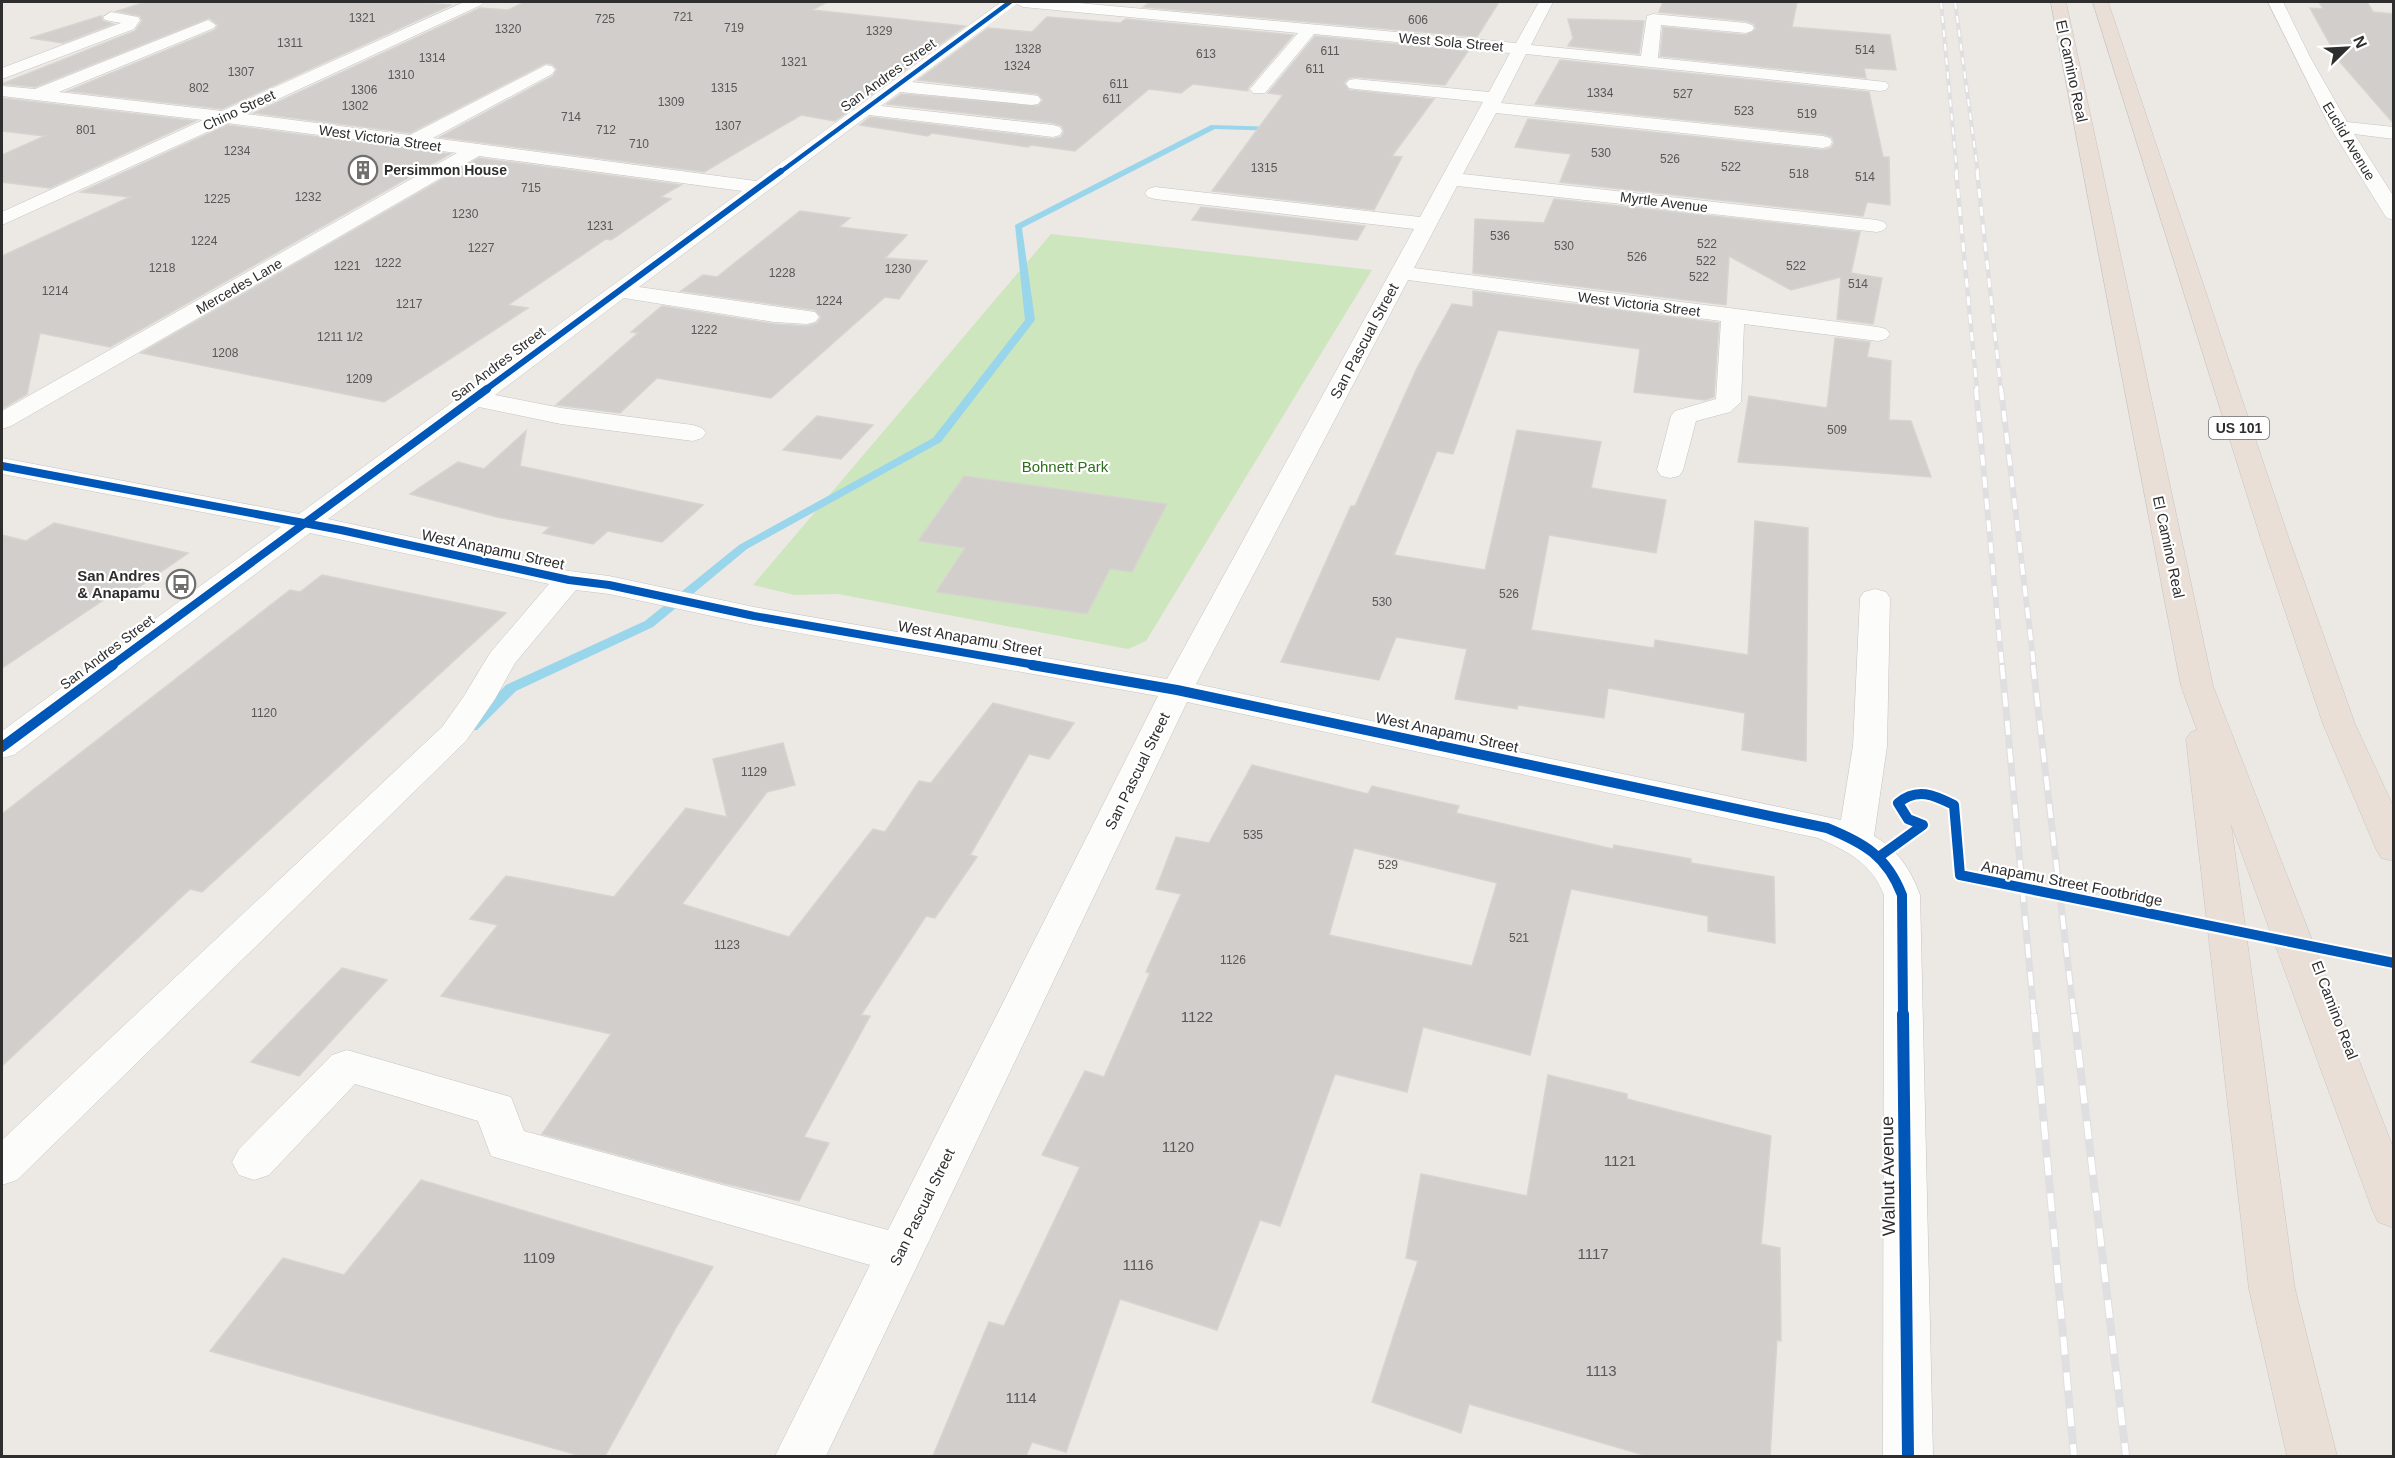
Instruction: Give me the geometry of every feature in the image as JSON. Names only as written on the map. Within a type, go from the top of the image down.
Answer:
[{"type":"highway","name":"El Camino Real","points":[[2058,2],[2197,686],[2394,1209]]},
{"type":"highway","name":"US 101","points":[[2100,2],[2275,538],[2339,724],[2394,849]]},
{"type":"highway","points":[[2197,686],[2272,1289],[2312,1456]]},
{"type":"street","name":"Chino Street","points":[[2,219],[476,2]]},
{"type":"street","name":"San Andres Street","points":[[2,747],[1010,2]]},
{"type":"street","name":"West Sola Street","points":[[1023,2],[1880,86]]},
{"type":"street","name":"San Pascual Street","points":[[800,1456],[1177,690],[1546,2]]},
{"type":"street","name":"Euclid Avenue","points":[[2276,2],[2296,48],[2339,127],[2394,214]]},
{"type":"street","points":[[1258,24],[1269,10]]},
{"type":"street","points":[[2,74],[128,26],[132,20],[111,17]]},
{"type":"street","points":[[1649,62],[1653,19],[1746,28]]},
{"type":"street","points":[[34,95],[208,25]]},
{"type":"street","points":[[1259,88],[1310,29]]},
{"type":"street","points":[[412,142],[546,70]]},
{"type":"street","points":[[1355,84],[1823,142]]},
{"type":"street","points":[[896,86],[1032,100]]},
{"type":"street","name":"West Victoria Street","points":[[2,92],[224,117],[759,187]]},
{"type":"street","points":[[864,109],[1053,131]]},
{"type":"street","points":[[2339,127],[2394,133]]},
{"type":"street","name":"Mercedes Lane","points":[[2,421],[476,150]]},
{"type":"street","name":"Myrtle Avenue","points":[[1451,179],[1877,226]]},
{"type":"street","points":[[1155,193],[1427,224]]},
{"type":"street","name":"West Victoria Street","points":[[1401,273],[1878,334]]},
{"type":"street","points":[[615,294],[774,315],[807,317]]},
{"type":"street","points":[[615,294],[766,323]]},
{"type":"street","points":[[1670,470],[1684,416],[1721,407],[1728,402],[1733,315]]},
{"type":"street","points":[[474,398],[561,416],[693,433]]},
{"type":"street","name":"West Anapamu Street","points":[[2,466],[304,524],[754,616],[1177,690],[1827,828],[1856,840],[1880,856],[1896,876],[1902,896]]},
{"type":"street","points":[[2,1167],[454,734],[479,699],[501,660],[569,580]]},
{"type":"street","points":[[1856,840],[1870,746],[1875,598]]},
{"type":"street","name":"Walnut Avenue","points":[[1902,896],[1908,1456]]},
{"type":"street","points":[[254,1162],[347,1066],[496,1109],[506,1144],[899,1253]]},
{"type":"green space","name":"Bohnett Park","points":[[1051,234],[1372,270],[1146,641],[1128,649],[838,594],[795,595],[753,585]]},
{"type":"building","points":[[146,2],[408,2],[451,5],[222,109],[68,91],[215,30],[218,25],[209,18],[35,87],[2,84],[135,31],[142,21],[140,16],[117,11]]},
{"type":"building","points":[[525,2],[827,2],[812,10],[965,26],[835,121],[801,115],[704,172],[440,137],[553,76],[557,69],[552,64],[546,63],[410,133],[254,113],[480,8],[508,10]]},
{"type":"building","points":[[1150,2],[1499,2],[1477,37],[1143,7]]},
{"type":"building","points":[[1663,2],[1797,2],[1792,27],[1890,35],[1896,70],[1864,68],[1866,78],[1660,56],[1663,27],[1746,35],[1756,29],[1754,24],[1746,21],[1659,12]]},
{"type":"building","points":[[2319,2],[2367,2],[2373,12],[2394,14],[2394,124],[2340,62],[2310,8],[2323,9]]},
{"type":"building","points":[[101,16],[103,21],[113,24],[63,43],[30,38]]},
{"type":"building","points":[[1047,17],[1120,23],[1126,19],[1293,35],[1248,88],[1248,91],[1193,84],[1181,93],[1149,89],[1075,151],[1031,145],[1028,147],[932,133],[928,136],[860,125],[870,117],[1053,139],[1061,137],[1064,132],[1062,126],[1053,123],[887,104],[901,94],[1038,106],[1043,100],[1038,94],[918,80],[988,28],[1032,32]]},
{"type":"building","points":[[1568,19],[1644,21],[1639,54],[1568,46],[1573,38]]},
{"type":"building","points":[[1315,36],[1468,51],[1445,85],[1355,77],[1349,78],[1344,83],[1349,90],[1434,99],[1392,156],[1402,157],[1374,210],[1212,191],[1283,95],[1268,93]]},
{"type":"building","points":[[1560,60],[1869,92],[1883,157],[1889,157],[1890,205],[1867,202],[1863,216],[1560,182],[1571,154],[1515,147],[1528,119],[1823,150],[1831,148],[1834,143],[1832,137],[1823,134],[1535,104]]},
{"type":"building","points":[[2,98],[195,121],[50,188],[2,182],[2,155],[45,136],[2,131]]},
{"type":"building","points":[[227,125],[450,154],[110,347],[40,333],[27,394],[2,409],[2,256],[130,197],[81,192]]},
{"type":"building","points":[[479,158],[681,185],[660,197],[671,199],[611,240],[606,239],[508,305],[528,308],[384,402],[141,353]]},
{"type":"building","points":[[1554,199],[1860,232],[1851,273],[1882,278],[1873,324],[1837,319],[1841,277],[1791,290],[1729,256],[1726,305],[1473,273],[1475,219],[1544,223]]},
{"type":"building","points":[[1201,207],[1365,226],[1357,240],[1192,220]]},
{"type":"building","points":[[800,211],[850,218],[839,227],[907,235],[885,258],[927,261],[899,299],[885,297],[771,398],[657,378],[620,413],[556,405],[638,333],[631,332],[662,306],[774,324],[807,326],[817,323],[821,317],[815,310],[681,291],[703,275],[717,277]]},
{"type":"building","points":[[1473,291],[1719,323],[1714,397],[1705,400],[1634,392],[1640,349],[1498,330],[1453,454],[1437,451],[1394,555],[1485,570],[1517,430],[1601,442],[1591,488],[1666,500],[1656,553],[1549,535],[1531,630],[1654,648],[1655,640],[1748,655],[1755,521],[1808,528],[1806,761],[1742,750],[1745,713],[1608,688],[1604,718],[1518,705],[1517,709],[1455,699],[1467,649],[1396,637],[1379,680],[1281,662],[1351,506],[1355,506],[1417,368],[1452,304],[1473,307]]},
{"type":"building","points":[[1835,338],[1870,342],[1867,357],[1891,361],[1889,420],[1911,421],[1931,477],[1738,462],[1749,396],[1827,408]]},
{"type":"building","points":[[817,416],[873,425],[841,459],[783,450]]},
{"type":"building","points":[[526,431],[520,466],[703,505],[662,542],[608,531],[593,544],[543,533],[550,527],[497,517],[410,494],[458,462],[484,469]]},
{"type":"building","points":[[964,476],[1167,504],[1132,572],[1110,569],[1087,614],[936,592],[965,548],[918,541]]},
{"type":"building","points":[[54,523],[188,553],[129,594],[117,591],[2,668],[2,535],[26,541]]},
{"type":"building","points":[[322,575],[506,613],[202,892],[190,889],[2,1066],[2,814],[290,590],[300,592]]},
{"type":"building","points":[[993,703],[1074,723],[1049,759],[1029,754],[970,855],[977,857],[935,918],[926,916],[861,1015],[870,1016],[804,1137],[829,1143],[799,1201],[542,1134],[611,1034],[441,996],[498,925],[470,919],[506,876],[614,897],[686,808],[727,817],[713,759],[783,743],[795,785],[767,792],[682,904],[789,937],[873,829],[885,832],[919,781],[931,783]]},
{"type":"building","points":[[1252,765],[1368,794],[1372,786],[1459,806],[1456,813],[1613,849],[1614,845],[1691,859],[1691,863],[1774,877],[1775,943],[1708,931],[1708,916],[1571,889],[1530,1055],[1423,1027],[1407,1092],[1335,1074],[1280,1226],[1260,1220],[1217,1330],[1120,1299],[1066,1452],[1032,1442],[1026,1456],[933,1456],[989,1322],[1004,1326],[1080,1167],[1042,1155],[1085,1071],[1104,1077],[1150,973],[1146,972],[1181,894],[1156,889],[1176,837],[1209,843]],"holes":[[[1354,848],[1497,883],[1472,966],[1329,935]]]},
{"type":"building","points":[[342,968],[387,980],[299,1076],[251,1062]]},
{"type":"building","points":[[1548,1075],[1627,1094],[1627,1099],[1771,1136],[1761,1244],[1780,1248],[1781,1341],[1777,1340],[1770,1456],[1647,1456],[1469,1404],[1461,1433],[1372,1402],[1418,1261],[1406,1258],[1421,1174],[1527,1196]]},
{"type":"building","points":[[421,1180],[713,1267],[677,1326],[605,1456],[581,1456],[210,1351],[283,1258],[344,1275]]},
{"type":"waterway","points":[[472,727],[511,688],[649,624],[743,547],[937,440],[1030,320],[1018,227],[1214,127],[1277,129]]},
{"type":"railway","points":[[1941,2],[1957,173]]},
{"type":"railway","points":[[1955,2],[1978,173]]},
{"type":"railway","points":[[1956,171],[1977,390]]},
{"type":"railway","points":[[1977,171],[2001,390]]},
{"type":"railway","points":[[1976,389],[2002,666]]},
{"type":"railway","points":[[2001,389],[2034,666]]},
{"type":"railway","points":[[2002,665],[2034,1016]]},
{"type":"railway","points":[[2033,665],[2074,1016]]},
{"type":"railway","points":[[2034,1014],[2074,1456]]},
{"type":"railway","points":[[2074,1014],[2126,1456]]},
{"type":"cycle path","points":[[2,747],[1010,2]]},
{"type":"cycle path","points":[[2,466],[341,530],[569,580],[609,585],[754,616],[1177,690],[1827,828],[1853,839],[1883,860],[1897,881],[1902,895],[1908,1456]]},
{"type":"cycle path","name":"Anapamu Street Footbridge","points":[[1880,856],[1923,825],[1908,819],[1898,803],[1911,794],[1925,793],[1954,805],[1960,875],[2394,963]]},
{"type":"place","name":"Persimmon House","points":[[363,170]]},
{"type":"place","name":"San Andres & Anapamu","points":[[181,584]]}]
